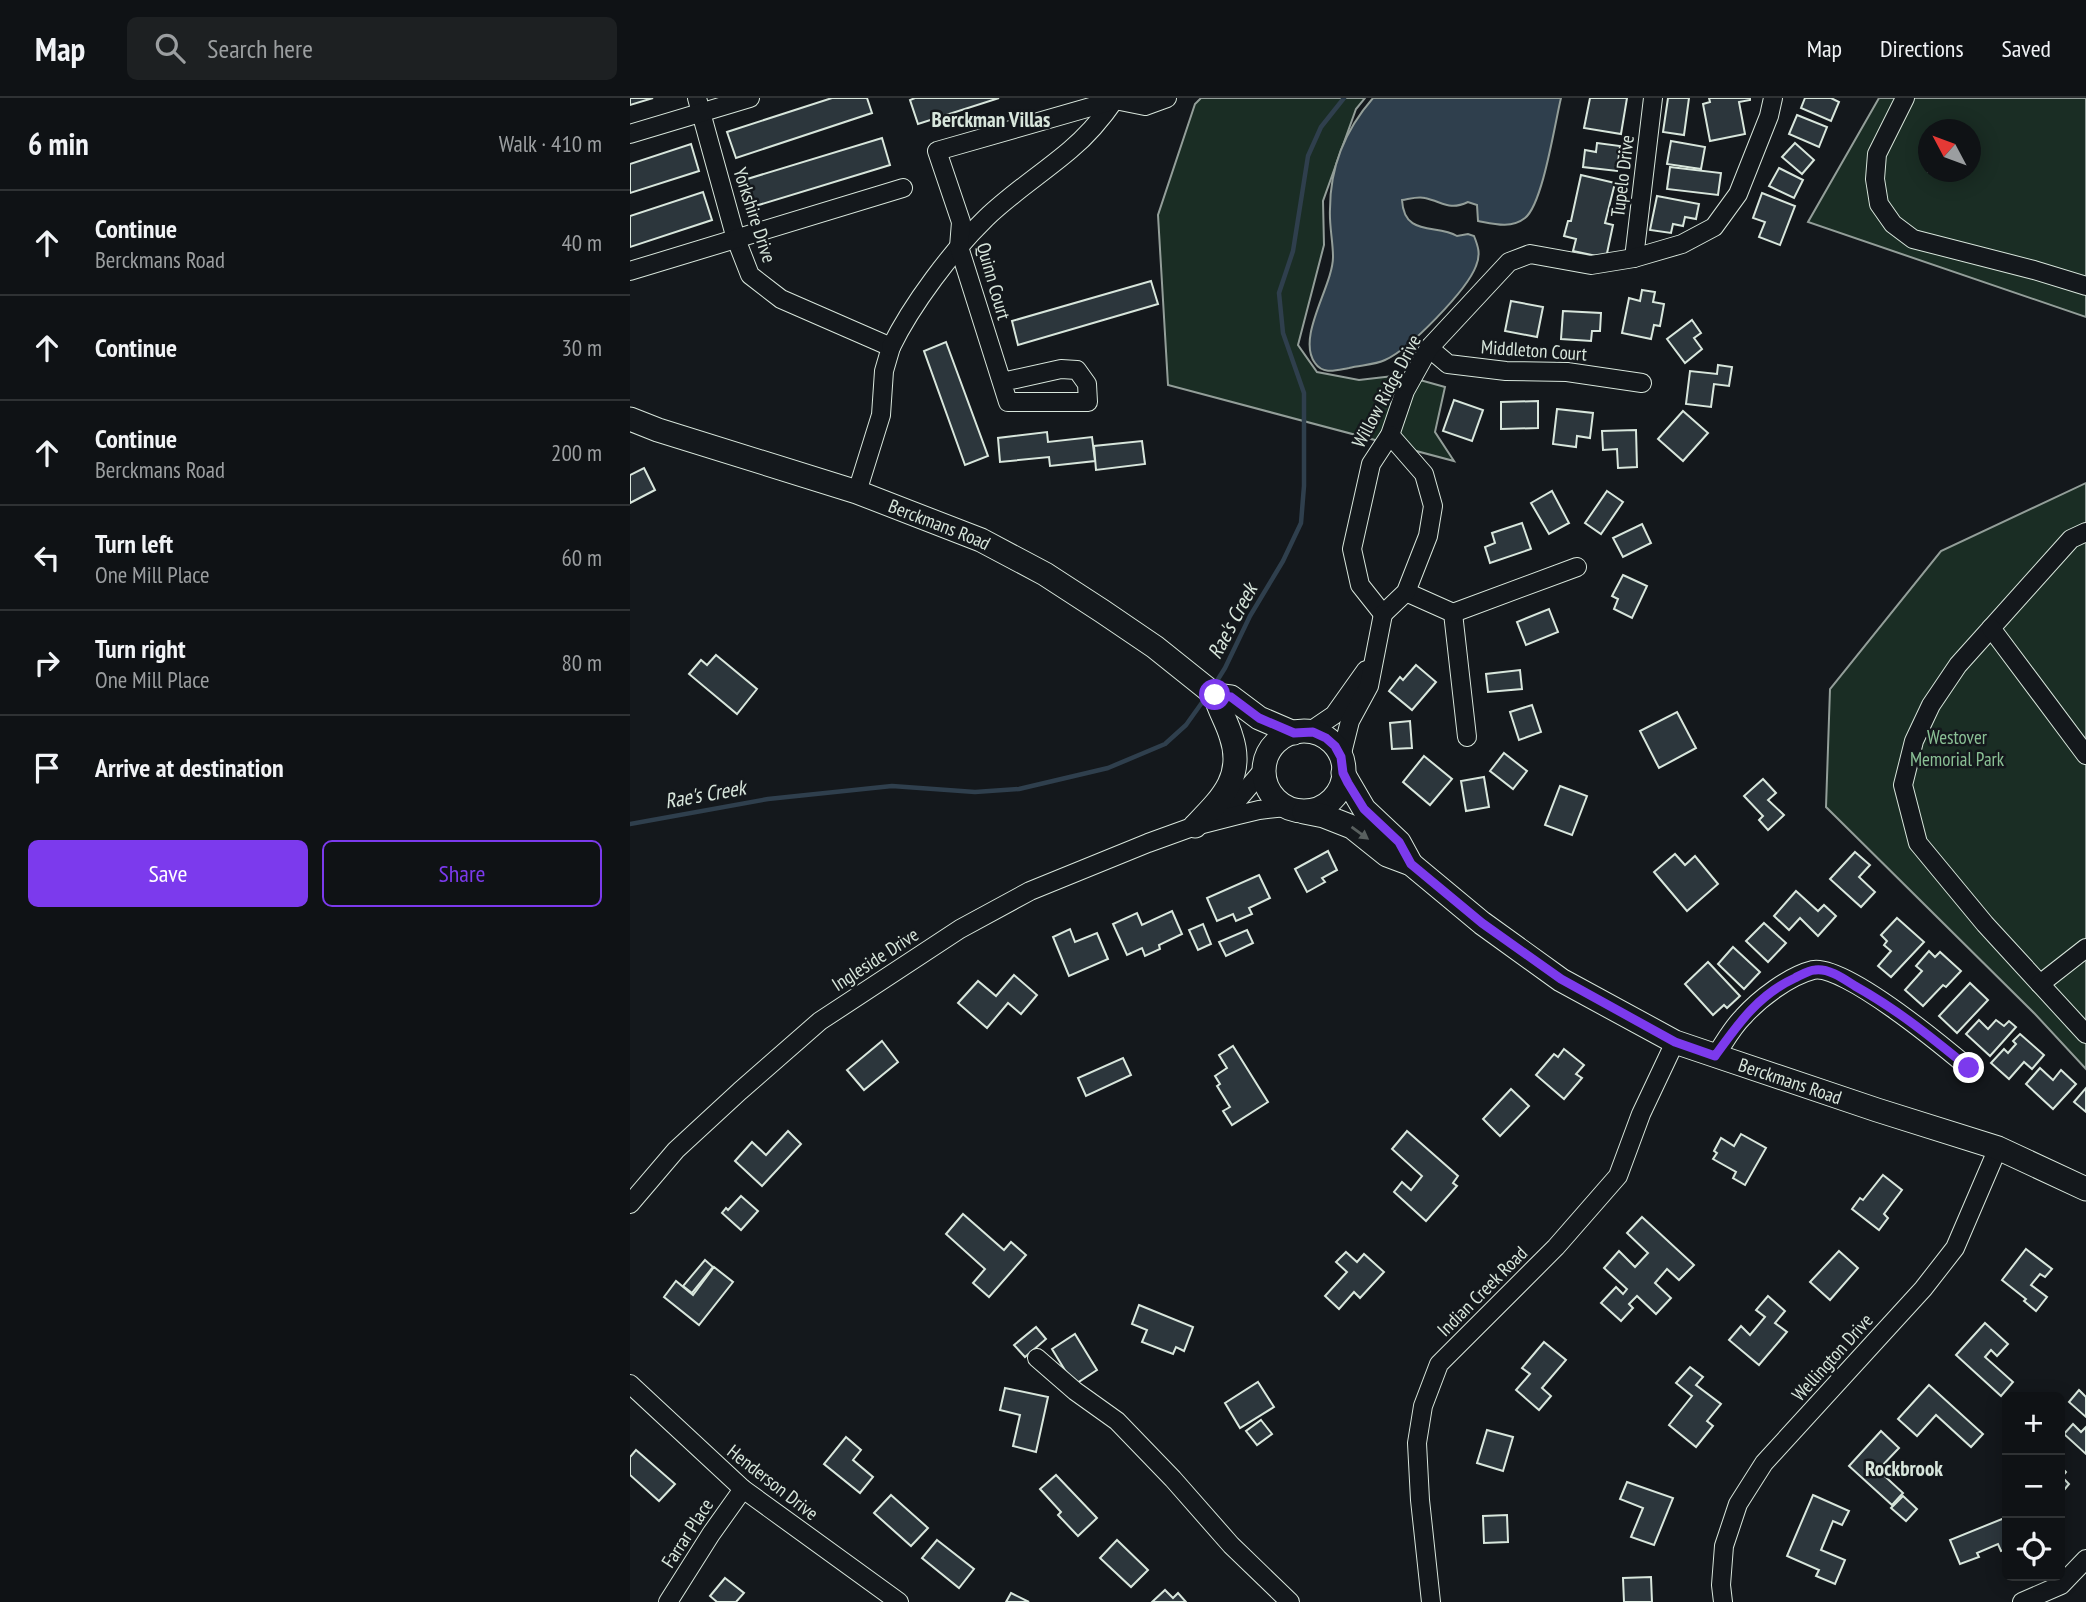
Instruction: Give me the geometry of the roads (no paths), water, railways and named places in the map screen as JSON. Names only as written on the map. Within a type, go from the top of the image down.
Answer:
[{"type":"main road","name":"Berckmans Road","points":[[630,419],[857,492],[981,540],[1045,574],[1155,647],[1217,703],[1252,743],[1264,767]]},
{"type":"main road","name":"Berckmans Road","points":[[1217,703],[1231,697],[1259,718],[1302,733]]},
{"type":"main road","points":[[1195,826],[1220,799],[1236,764],[1235,748],[1217,703]]},
{"type":"main road","points":[[1302,733],[1326,738],[1335,746],[1342,765],[1342,782],[1336,794],[1328,803],[1317,809],[1295,809],[1271,795],[1265,783],[1264,767],[1267,755],[1275,744],[1286,736],[1302,733]]},
{"type":"main road","name":"Berckmans Road","points":[[1342,765],[1364,809],[1399,842],[1411,864]]},
{"type":"main road","name":"Berckmans Road","points":[[1295,809],[1352,827],[1387,855],[1411,864],[1482,923],[1561,979],[1675,1042],[1998,1148],[2086,1189]]},
{"type":"street","points":[[630,134],[699,106],[750,98]]},
{"type":"street","points":[[857,492],[881,415],[884,370],[891,347],[904,322],[960,247],[987,217],[1072,149],[1116,99],[1145,106],[1167,98]]},
{"type":"street","name":"Tupelo Drive","points":[[1634,258],[1653,98]]},
{"type":"street","name":"Willow Ridge Drive","points":[[1383,614],[1360,585],[1352,549],[1371,464],[1390,435],[1405,391],[1429,348],[1509,262],[1530,254],[1591,265],[1634,258],[1682,244],[1714,228],[1738,194],[1769,116],[1773,98]]},
{"type":"street","points":[[1905,98],[1877,155],[1875,179],[1879,204],[1894,224],[1913,239],[2086,286]]},
{"type":"street","name":"Quinn Court","points":[[1002,382],[960,247],[961,222],[937,151],[1116,99]]},
{"type":"street","name":"Yorkshire Drive","points":[[699,106],[736,239],[750,275],[780,299],[891,347]]},
{"type":"street","points":[[630,271],[903,188]]},
{"type":"street","name":"Middleton Court","points":[[1429,348],[1448,364],[1506,371],[1567,372],[1642,383]]},
{"type":"street","points":[[1342,765],[1350,721],[1368,686],[1383,614],[1406,592],[1428,537],[1433,506],[1424,474],[1390,435]]},
{"type":"street","points":[[2086,533],[2071,539],[1958,665],[1931,705],[1914,741],[1903,785],[1918,843],[1985,924],[2086,1034]]},
{"type":"street","points":[[1406,592],[1453,612],[1577,568]]},
{"type":"street","points":[[1453,612],[1467,737]]},
{"type":"street","points":[[1991,628],[2086,755]]},
{"type":"street","points":[[1302,733],[1334,715],[1372,661]]},
{"type":"street","name":"Ingleside Drive","points":[[1195,826],[1235,803],[1264,767]]},
{"type":"street","name":"Ingleside Drive","points":[[630,1204],[685,1142],[820,1021],[961,929],[1030,891],[1195,826],[1259,810],[1295,809]]},
{"type":"street","points":[[2040,984],[2086,948]]},
{"type":"street","points":[[1715,1056],[1742,1017],[1780,985],[1815,970],[1838,976],[1882,1001],[1908,1018],[1969,1068]]},
{"type":"street","name":"Indian Creek Road","points":[[1431,1602],[1417,1443],[1423,1406],[1439,1364],[1556,1247],[1618,1176],[1641,1114],[1675,1042]]},
{"type":"street","name":"Wellington Drive","points":[[1723,1602],[1721,1585],[1724,1546],[1738,1504],[1764,1463],[1923,1289],[1955,1248],[1998,1148]]},
{"type":"street","points":[[1037,1358],[1075,1391],[1117,1421],[1231,1545],[1290,1602]]},
{"type":"street","name":"Henderson Drive","points":[[630,1384],[743,1489],[899,1602]]},
{"type":"street","name":"Farrar Place","points":[[668,1602],[743,1489]]},
{"type":"street","points":[[2022,1602],[2061,1586],[2085,1563]]},
{"type":"water","points":[[1373,98],[1561,98],[1543,180],[1525,218],[1514,224],[1496,224],[1478,221],[1477,205],[1468,202],[1451,206],[1422,197],[1402,200],[1408,220],[1415,224],[1457,236],[1474,236],[1478,247],[1478,262],[1471,276],[1450,303],[1396,354],[1377,363],[1326,370],[1315,363],[1310,352],[1310,340],[1333,257],[1330,215],[1333,178],[1347,136]]},
{"type":"waterway","name":"Rae's Creek","points":[[1215,684],[1301,523],[1304,486],[1304,393],[1283,333],[1279,293],[1293,251],[1308,156],[1321,127],[1344,98]]},
{"type":"waterway","name":"Rae's Creek","points":[[630,824],[768,799],[892,786],[975,792],[1019,789],[1108,768],[1165,744],[1186,725],[1206,697]]},
{"type":"district","name":"Berckman Villas","points":[[991,119]]},
{"type":"district","name":"Rockbrook","points":[[1904,1468]]},
{"type":"park label","name":"Westover Memorial Park","points":[[1957,748]]}]
